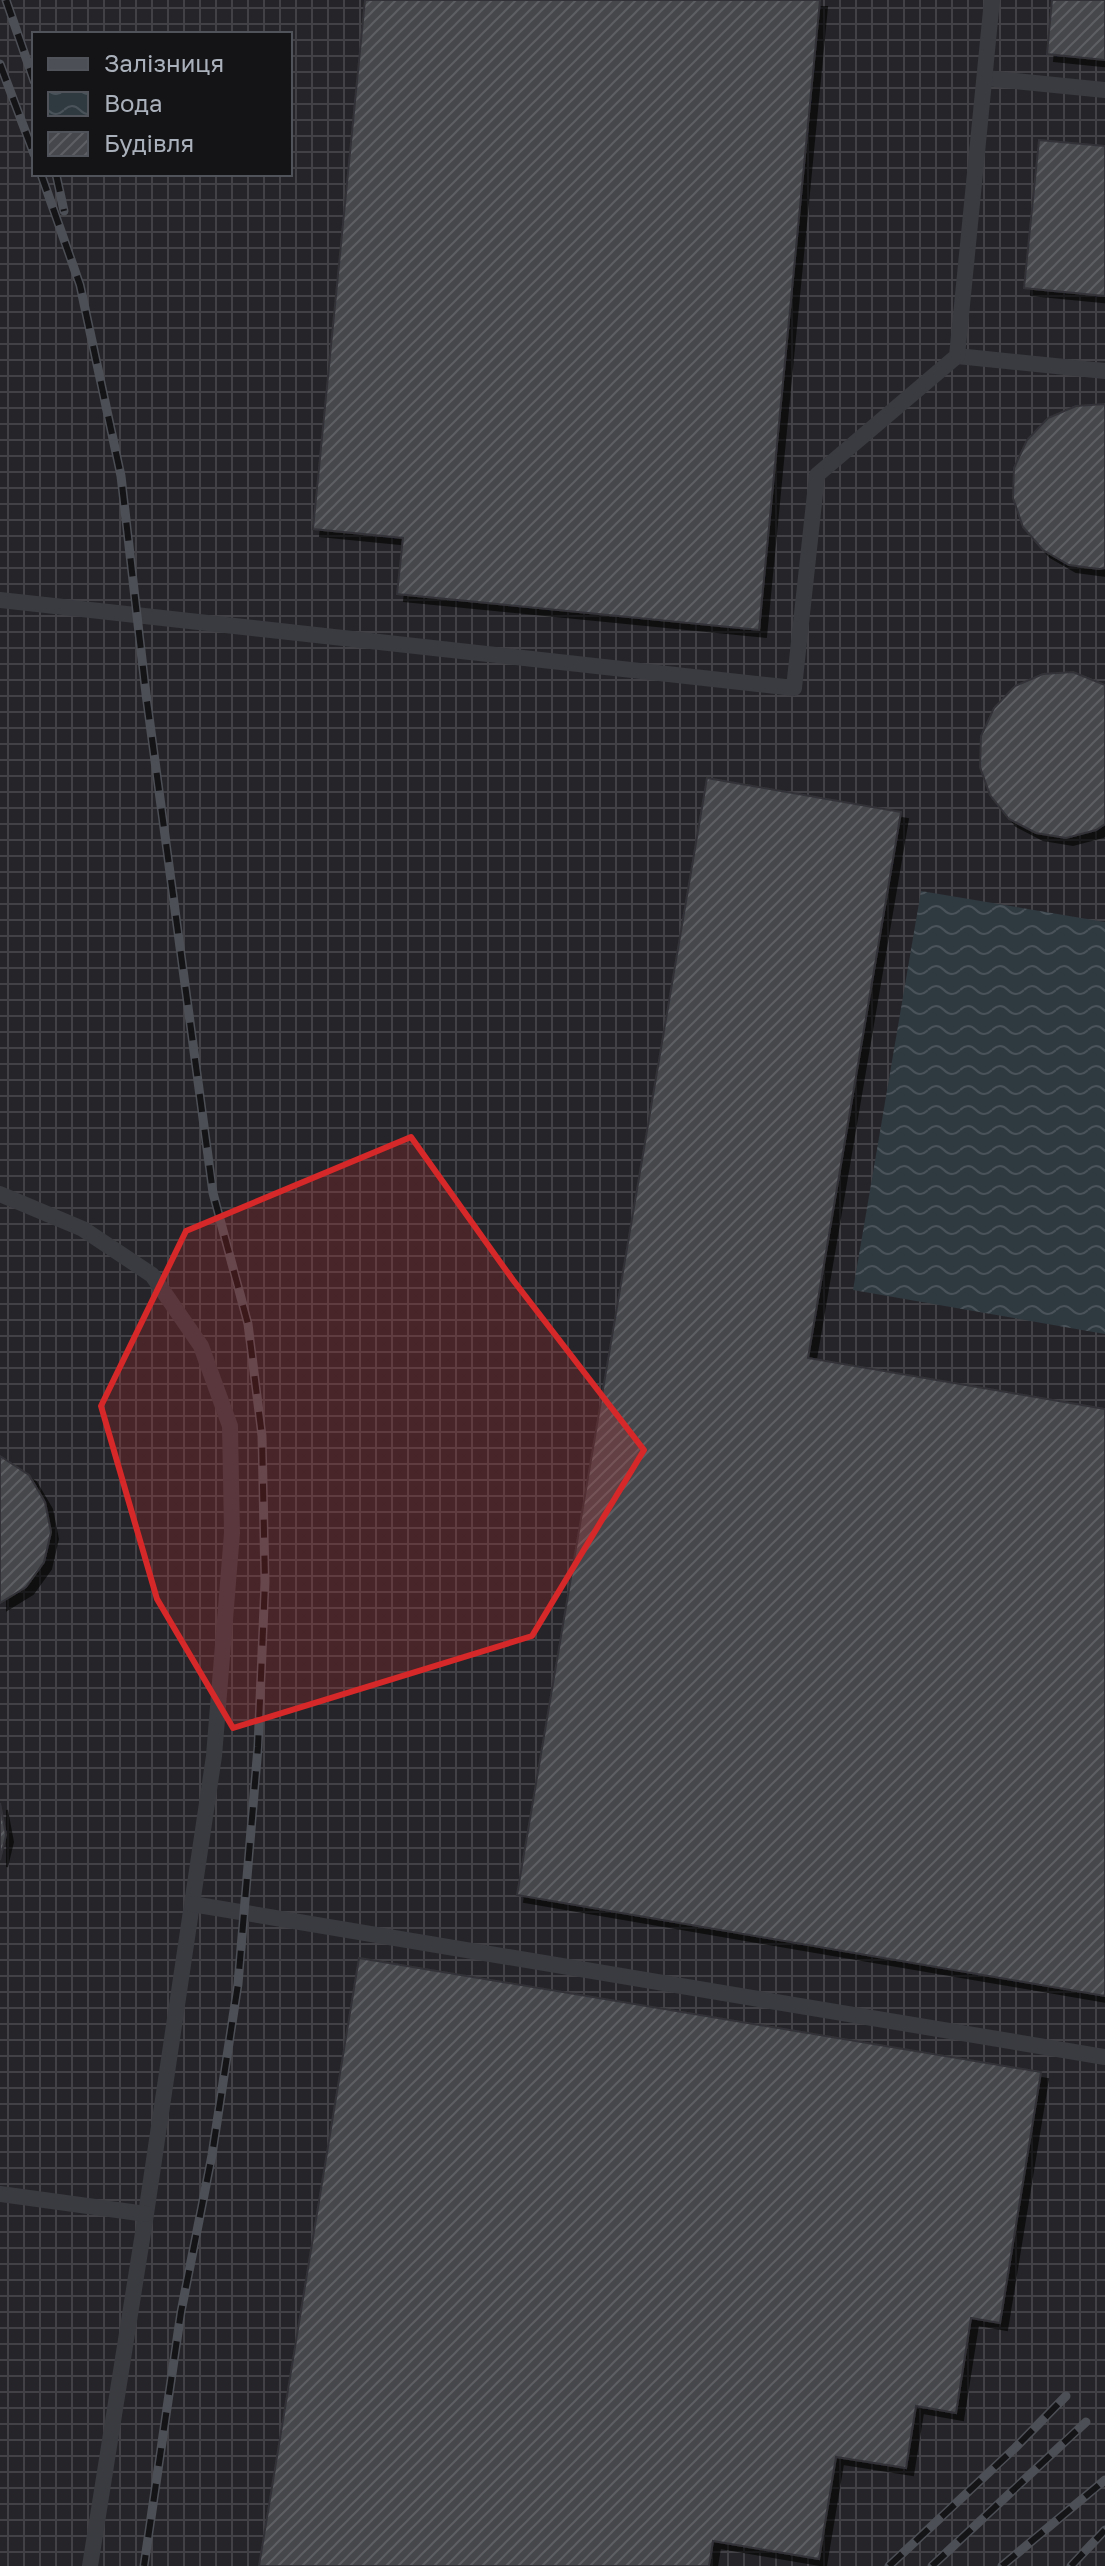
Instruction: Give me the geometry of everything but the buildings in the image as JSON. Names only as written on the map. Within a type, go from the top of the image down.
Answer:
[{"type":"lane","points":[[0,600],[794,688],[817,475],[957,356],[992,0]]},
{"type":"lane","points":[[985,78],[1105,90]]},
{"type":"lane","points":[[957,356],[1105,371]]},
{"type":"lane","points":[[0,1194],[83,1229],[152,1275],[201,1346],[230,1426],[232,1533],[214,1756],[90,2566]]},
{"type":"lane","points":[[192,1904],[1105,2057]]},
{"type":"lane","points":[[0,2194],[146,2214]]},
{"type":"highlighted area","points":[[411,1137],[513,1280],[644,1450],[532,1636],[233,1728],[157,1599],[101,1406],[186,1231]]},
{"type":"shaded area","points":[[0,0],[1105,0],[1105,2566],[0,2566]]},
{"type":"water","points":[[921,891],[1105,922],[1105,1334],[853,1290]]},
{"type":"railway","points":[[6,0],[32,75]]},
{"type":"railway","points":[[0,64],[32,149]]},
{"type":"railway","points":[[42,176],[80,285],[121,476],[146,694],[213,1193],[248,1324],[262,1436],[265,1582],[258,1747],[238,1984],[212,2155],[181,2312],[144,2566]]},
{"type":"railway","points":[[56,176],[64,211]]},
{"type":"railway","points":[[889,2566],[1066,2396]]},
{"type":"railway","points":[[932,2566],[1086,2422]]},
{"type":"railway","points":[[1002,2566],[1105,2480]]},
{"type":"railway","points":[[1071,2566],[1105,2530]]}]
